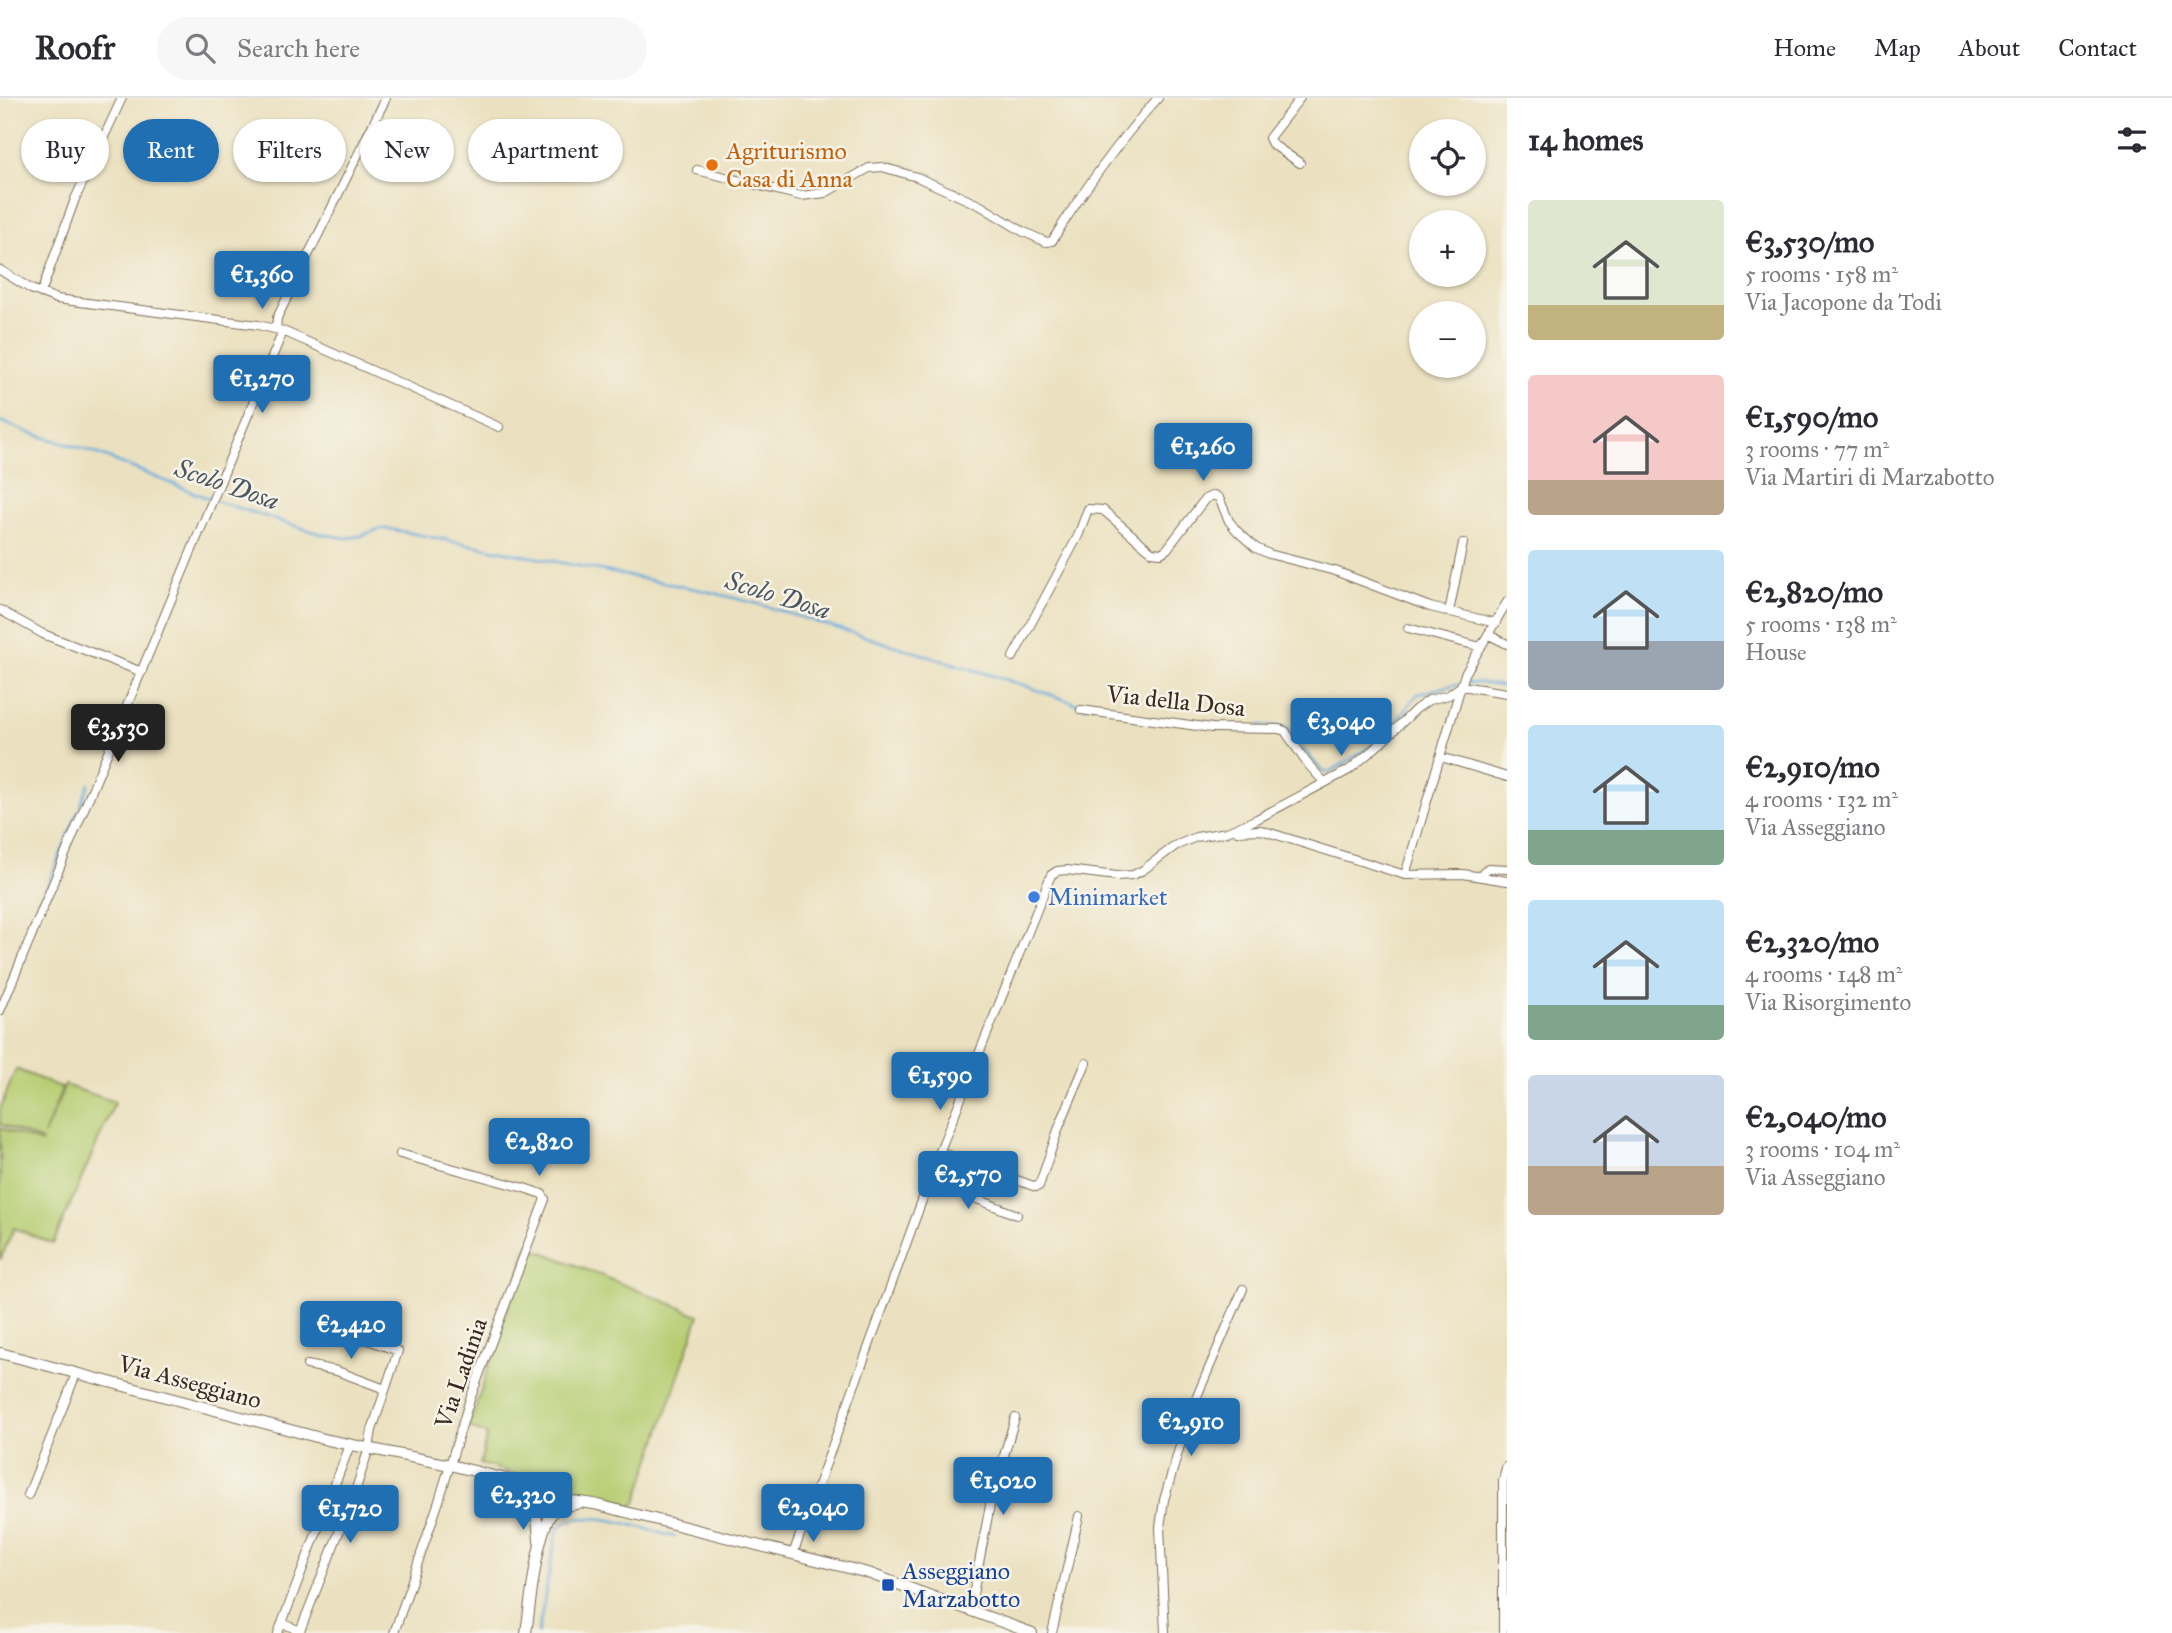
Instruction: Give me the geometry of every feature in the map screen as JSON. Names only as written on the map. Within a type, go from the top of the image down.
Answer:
[{"type":"street","points":[[41,293],[75,199],[122,98]]},
{"type":"street","points":[[0,1011],[210,505],[279,330],[277,318],[386,98]]},
{"type":"street","points":[[697,170],[801,196],[825,193],[869,168],[894,170],[917,177],[981,206],[1046,242],[1052,241],[1078,200],[1158,98]]},
{"type":"street","points":[[1300,98],[1269,138],[1272,144],[1300,163]]},
{"type":"street","points":[[0,270],[57,299],[279,330],[499,426]]},
{"type":"street","points":[[1013,657],[1077,536],[1088,509],[1104,510],[1152,552],[1161,553],[1167,550],[1205,499],[1214,495],[1219,498],[1229,521],[1237,531],[1263,551],[1335,571],[1430,607],[1496,623]]},
{"type":"street","points":[[1449,612],[1463,543]]},
{"type":"street","points":[[1405,875],[1465,674],[1507,602]]},
{"type":"street","points":[[0,610],[43,634],[142,672]]},
{"type":"street","points":[[1408,628],[1481,647]]},
{"type":"street","points":[[1489,635],[1507,644]]},
{"type":"street","points":[[1227,832],[1349,770],[1429,700],[1449,695],[1461,686],[1507,693]]},
{"type":"street","points":[[1449,695],[1456,705]]},
{"type":"street","name":"Via della Dosa","points":[[1081,710],[1212,728],[1279,729],[1290,737],[1306,762],[1325,782]]},
{"type":"street","points":[[1441,757],[1507,777]]},
{"type":"street","points":[[1255,829],[1257,819]]},
{"type":"street","points":[[793,1554],[940,1152],[1051,875],[1066,870],[1128,876],[1143,870],[1175,846],[1196,836],[1255,829],[1405,875],[1450,873],[1507,881]]},
{"type":"street","points":[[1479,876],[1488,868],[1507,869]]},
{"type":"street","points":[[940,1152],[1039,1186],[1064,1112],[1086,1063]]},
{"type":"street","name":"Via Ladinia","points":[[394,1633],[469,1402],[545,1199],[542,1194],[400,1154]]},
{"type":"street","points":[[930,1180],[1017,1215]]},
{"type":"street","points":[[1165,1633],[1160,1527],[1164,1500],[1189,1415],[1243,1289]]},
{"type":"street","points":[[282,1623],[300,1631],[355,1492],[398,1351],[311,1319]]},
{"type":"street","name":"Via Asseggiano","points":[[0,1353],[350,1445],[450,1465],[516,1482],[531,1486],[548,1497],[582,1502],[884,1578],[1032,1633]]},
{"type":"street","points":[[307,1365],[337,1371],[385,1389]]},
{"type":"street","points":[[27,1494],[76,1374]]},
{"type":"street","points":[[970,1610],[991,1500],[1015,1418]]},
{"type":"street","points":[[278,1633],[350,1445]]},
{"type":"street","points":[[1503,1633],[1503,1482],[1506,1467]]},
{"type":"street","points":[[516,1482],[536,1511],[543,1516],[552,1513]]},
{"type":"street","points":[[526,1633],[539,1549],[554,1503],[548,1497],[537,1500],[539,1549]]},
{"type":"street","name":"Via Asseggiano","points":[[552,1513],[582,1502]]},
{"type":"street","points":[[1052,1633],[1079,1516]]},
{"type":"green space","points":[[16,1069],[62,1088],[44,1135],[65,1085],[115,1102],[53,1244],[14,1228],[0,1260],[0,1128],[41,1143],[42,1141],[0,1124],[0,1109]]},
{"type":"green space","points":[[528,1246],[699,1315],[636,1503],[631,1506],[480,1464],[487,1435],[469,1427]]},
{"type":"waterway","name":"Scolo Dosa","points":[[0,421],[93,452],[210,499]]},
{"type":"waterway","name":"Scolo Dosa","points":[[216,501],[321,534],[346,538],[379,529],[390,529],[706,591],[758,604],[1020,684],[1086,707]]},
{"type":"waterway","name":"Scolo Dosa","points":[[1464,683],[1507,687]]},
{"type":"waterway","name":"Scolo Dosa","points":[[1259,725],[1286,727],[1318,767],[1324,772],[1330,772],[1371,746],[1418,694],[1457,684]]},
{"type":"waterway","name":"Scolo Dosa","points":[[1196,722],[1221,724]]},
{"type":"waterway","points":[[80,806],[89,784]]},
{"type":"waterway","points":[[22,946],[79,810]]},
{"type":"waterway","points":[[538,1633],[557,1531],[566,1522],[579,1518],[612,1520],[675,1537]]},
{"type":"place","name":"Agriturismo Casa di Anna","points":[[712,165]]},
{"type":"place","name":"Minimarket","points":[[1034,897]]},
{"type":"place","name":"Asseggiano Marzabotto","points":[[888,1585]]}]
